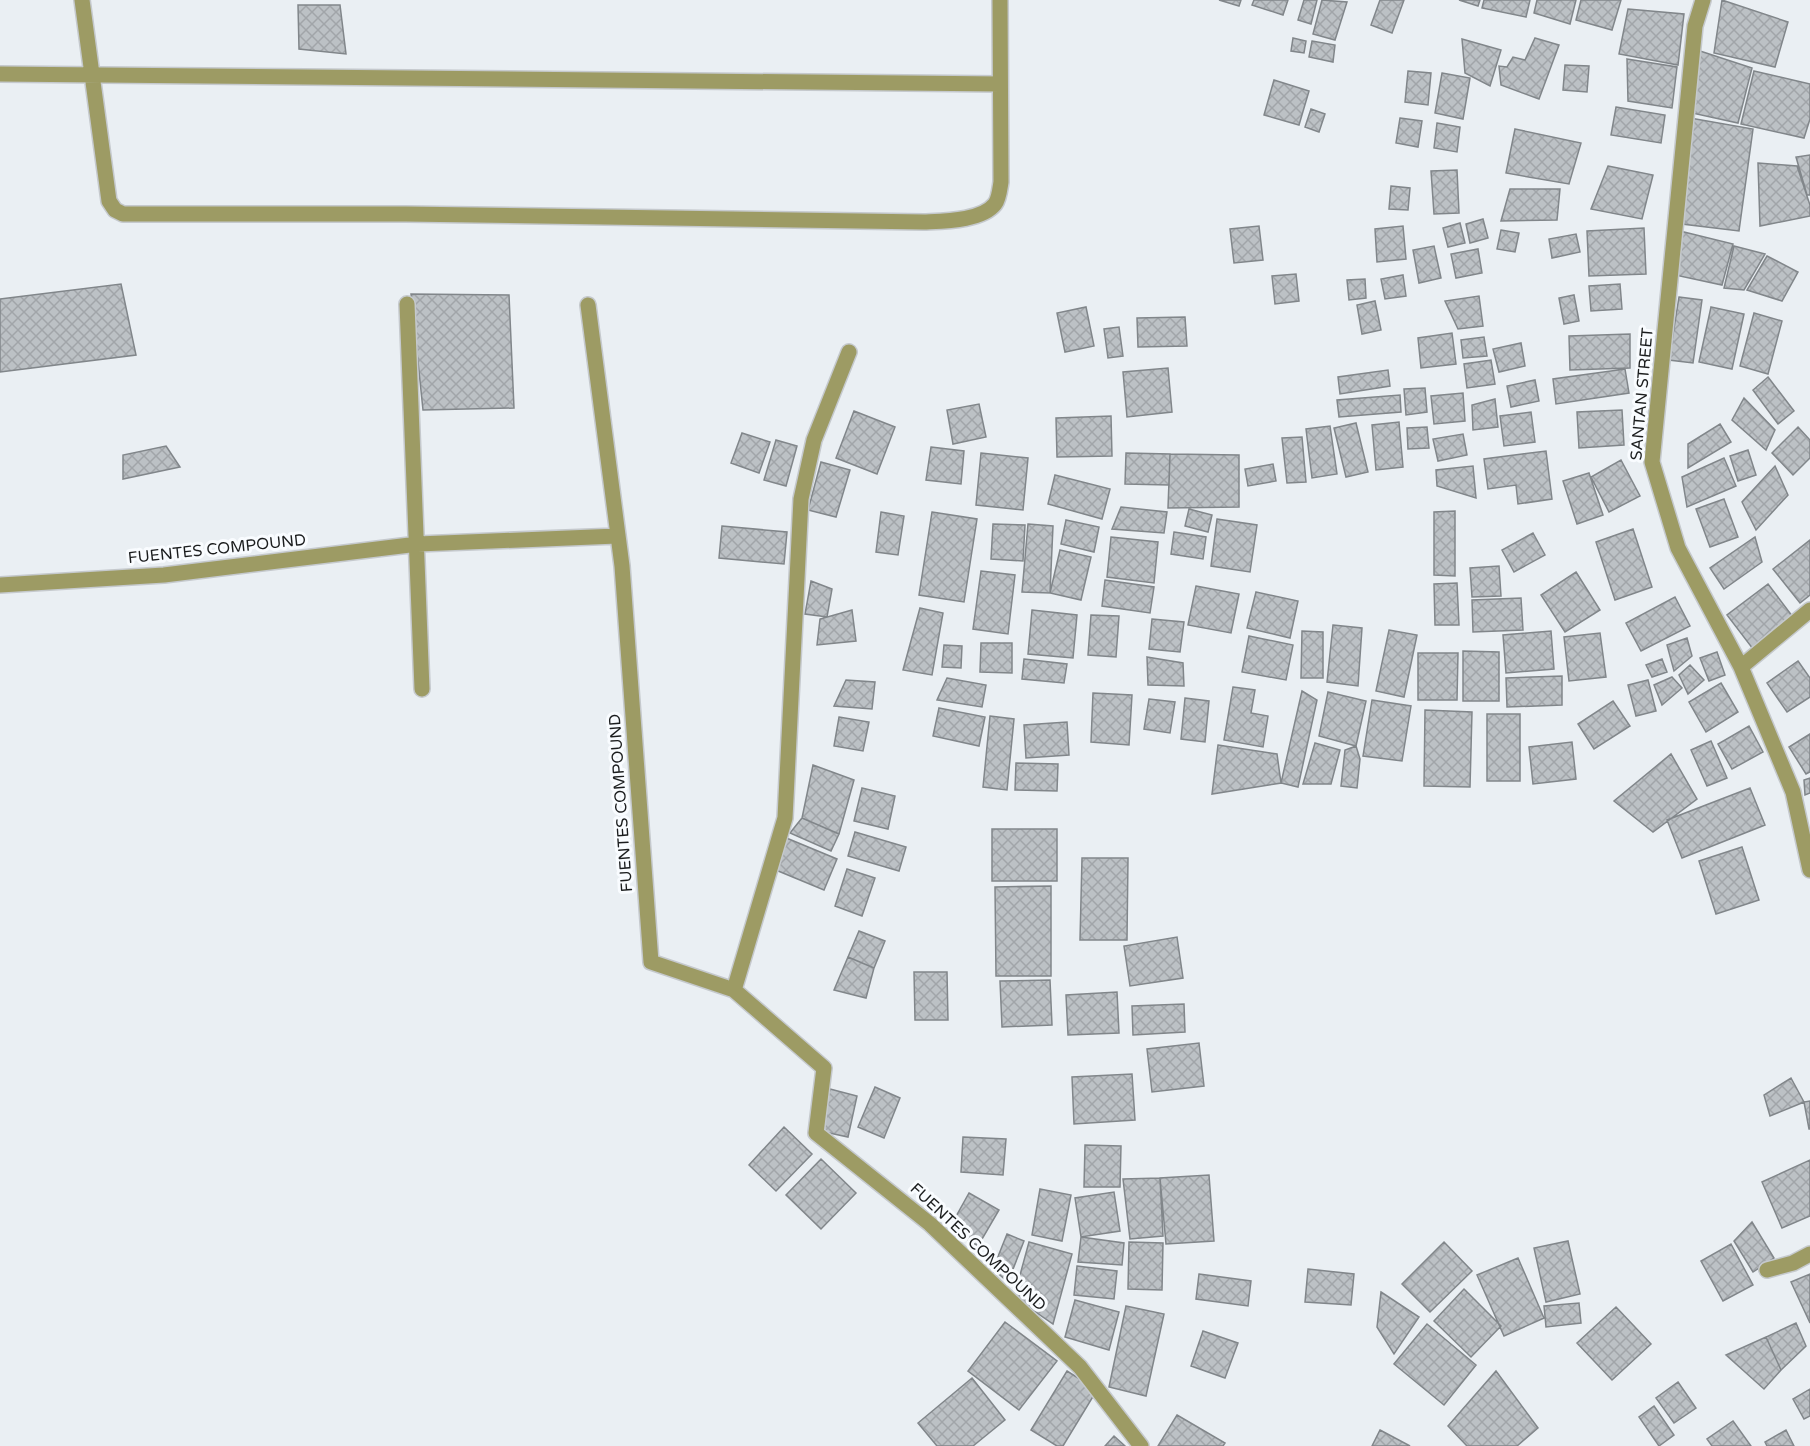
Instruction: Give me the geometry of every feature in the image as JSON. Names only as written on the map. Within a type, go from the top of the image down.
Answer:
[{"type":"street","points":[[82,0],[110,201],[115,210],[123,214],[406,213],[924,222],[960,220],[987,212],[996,203],[1001,182],[1000,0]]},
{"type":"street","name":"SANTAN STREET","points":[[1703,0],[1695,26],[1652,462],[1678,548],[1741,667],[1793,792],[1810,870]]},
{"type":"street","points":[[0,74],[1000,84]]},
{"type":"street","points":[[407,304],[422,689]]},
{"type":"street","points":[[588,305],[616,536]]},
{"type":"street","points":[[734,990],[784,818],[801,499],[814,440],[849,352]]},
{"type":"street","name":"FUENTES COMPOUND","points":[[0,585],[164,575],[418,544],[616,536],[622,566],[651,962],[734,990],[824,1068],[816,1133],[930,1224],[1080,1367],[1141,1446]]},
{"type":"street","points":[[1741,667],[1810,610]]},
{"type":"street","points":[[1767,1270],[1793,1263],[1810,1254]]},
{"type":"building","points":[[1219,0],[1241,0],[1239,6]]},
{"type":"building","points":[[1254,0],[1288,0],[1283,15],[1252,5]]},
{"type":"building","points":[[1304,0],[1317,0],[1311,24],[1298,20]]},
{"type":"building","points":[[1322,0],[1347,2],[1335,40],[1313,34]]},
{"type":"building","points":[[1380,0],[1404,0],[1392,33],[1371,25]]},
{"type":"building","points":[[1459,0],[1480,0],[1478,6]]},
{"type":"building","points":[[1484,0],[1530,0],[1526,17],[1482,8]]},
{"type":"building","points":[[1537,0],[1576,0],[1570,24],[1534,13]]},
{"type":"building","points":[[1581,0],[1621,0],[1612,30],[1576,20]]},
{"type":"building","points":[[1722,0],[1788,22],[1775,67],[1714,53]]},
{"type":"building","points":[[298,5],[340,5],[346,54],[299,49]]},
{"type":"building","points":[[1628,9],[1684,14],[1678,65],[1619,54]]},
{"type":"building","points":[[1293,38],[1306,41],[1304,53],[1291,51]]},
{"type":"building","points":[[1535,38],[1559,45],[1539,99],[1501,85],[1499,66],[1507,67],[1513,57],[1525,60]]},
{"type":"building","points":[[1462,39],[1501,50],[1490,86],[1465,73]]},
{"type":"building","points":[[1312,41],[1335,45],[1333,62],[1309,57]]},
{"type":"building","points":[[1697,50],[1752,68],[1738,123],[1692,113]]},
{"type":"building","points":[[1627,59],[1677,67],[1672,108],[1628,101]]},
{"type":"building","points":[[1565,65],[1589,66],[1587,92],[1563,90]]},
{"type":"building","points":[[1408,71],[1431,73],[1428,105],[1405,102]]},
{"type":"building","points":[[1754,71],[1810,84],[1810,119],[1804,138],[1741,124]]},
{"type":"building","points":[[1442,73],[1470,78],[1463,119],[1435,113]]},
{"type":"building","points":[[1274,80],[1309,91],[1299,125],[1264,115]]},
{"type":"building","points":[[1616,107],[1665,115],[1661,143],[1611,135]]},
{"type":"building","points":[[1311,109],[1325,114],[1319,132],[1305,127]]},
{"type":"building","points":[[1400,118],[1422,121],[1418,147],[1396,143]]},
{"type":"building","points":[[1690,118],[1753,129],[1739,231],[1682,224]]},
{"type":"building","points":[[1437,123],[1460,127],[1457,152],[1434,148]]},
{"type":"building","points":[[1515,129],[1581,143],[1569,184],[1506,173]]},
{"type":"building","points":[[1810,155],[1810,195],[1807,195],[1796,157]]},
{"type":"building","points":[[1758,163],[1797,166],[1810,205],[1810,216],[1760,226]]},
{"type":"building","points":[[1608,166],[1653,175],[1642,219],[1591,209]]},
{"type":"building","points":[[1457,170],[1459,213],[1434,214],[1431,171]]},
{"type":"building","points":[[1391,186],[1410,188],[1408,210],[1389,209]]},
{"type":"building","points":[[1510,189],[1560,189],[1557,220],[1501,221]]},
{"type":"building","points":[[1483,219],[1488,238],[1470,243],[1466,224]]},
{"type":"building","points":[[1460,223],[1465,243],[1448,247],[1443,228]]},
{"type":"building","points":[[1259,226],[1263,260],[1234,263],[1230,229]]},
{"type":"building","points":[[1403,226],[1406,259],[1377,262],[1375,229]]},
{"type":"building","points":[[1644,228],[1646,274],[1589,276],[1587,231]]},
{"type":"building","points":[[1501,230],[1519,233],[1515,252],[1497,249]]},
{"type":"building","points":[[1680,231],[1733,244],[1722,285],[1675,275]]},
{"type":"building","points":[[1576,234],[1580,252],[1552,258],[1549,239]]},
{"type":"building","points":[[1434,246],[1441,278],[1419,283],[1413,250]]},
{"type":"building","points":[[1734,246],[1765,254],[1744,290],[1724,288]]},
{"type":"building","points":[[1478,249],[1482,273],[1456,278],[1451,254]]},
{"type":"building","points":[[1767,256],[1798,272],[1782,301],[1747,290]]},
{"type":"building","points":[[1296,274],[1299,301],[1275,304],[1272,276]]},
{"type":"building","points":[[1403,275],[1406,296],[1385,299],[1381,279]]},
{"type":"building","points":[[1365,279],[1366,298],[1349,300],[1347,280]]},
{"type":"building","points":[[121,284],[136,355],[0,372],[0,299]]},
{"type":"building","points":[[1620,284],[1622,309],[1591,311],[1589,286]]},
{"type":"building","points":[[411,294],[509,295],[514,408],[423,410]]},
{"type":"building","points":[[1574,295],[1579,321],[1564,324],[1559,298]]},
{"type":"building","points":[[1479,296],[1483,326],[1458,329],[1445,301]]},
{"type":"building","points":[[1679,297],[1702,300],[1693,363],[1669,360]]},
{"type":"building","points":[[1375,301],[1381,330],[1362,334],[1357,305]]},
{"type":"building","points":[[1086,307],[1094,346],[1065,352],[1057,313]]},
{"type":"building","points":[[1711,307],[1744,314],[1732,369],[1699,362]]},
{"type":"building","points":[[1754,313],[1782,321],[1768,374],[1740,366]]},
{"type":"building","points":[[1185,317],[1187,346],[1138,347],[1137,318]]},
{"type":"building","points":[[1119,327],[1123,356],[1108,358],[1104,329]]},
{"type":"building","points":[[1452,333],[1456,364],[1421,368],[1418,338]]},
{"type":"building","points":[[1630,334],[1630,368],[1570,370],[1569,336]]},
{"type":"building","points":[[1484,337],[1487,356],[1463,358],[1461,340]]},
{"type":"building","points":[[1521,343],[1525,366],[1499,372],[1493,349]]},
{"type":"building","points":[[1491,360],[1495,384],[1467,388],[1464,364]]},
{"type":"building","points":[[1168,368],[1172,412],[1127,417],[1123,372]]},
{"type":"building","points":[[1625,369],[1629,393],[1556,404],[1553,379]]},
{"type":"building","points":[[1388,370],[1390,386],[1340,394],[1338,377]]},
{"type":"building","points":[[1768,377],[1794,411],[1778,424],[1753,390]]},
{"type":"building","points":[[1535,380],[1539,401],[1511,407],[1507,386]]},
{"type":"building","points":[[1425,388],[1427,412],[1406,415],[1404,389]]},
{"type":"building","points":[[1463,393],[1465,421],[1434,424],[1431,396]]},
{"type":"building","points":[[1400,395],[1401,412],[1339,417],[1337,400]]},
{"type":"building","points":[[1744,398],[1775,430],[1766,450],[1732,420]]},
{"type":"building","points":[[1495,399],[1498,427],[1473,430],[1472,405]]},
{"type":"building","points":[[979,404],[986,437],[953,444],[947,410]]},
{"type":"building","points":[[1622,410],[1624,445],[1579,448],[1577,412]]},
{"type":"building","points":[[854,411],[895,427],[877,474],[836,458]]},
{"type":"building","points":[[1531,412],[1535,442],[1504,446],[1500,416]]},
{"type":"building","points":[[1111,416],[1112,456],[1057,457],[1056,418]]},
{"type":"building","points":[[1399,422],[1403,467],[1376,470],[1372,425]]},
{"type":"building","points":[[1356,423],[1368,472],[1346,477],[1334,428]]},
{"type":"building","points":[[1720,424],[1731,442],[1688,468],[1688,444]]},
{"type":"building","points":[[1330,426],[1337,474],[1312,478],[1306,429]]},
{"type":"building","points":[[1427,427],[1429,448],[1408,449],[1407,428]]},
{"type":"building","points":[[1798,427],[1810,440],[1810,458],[1793,475],[1772,453]]},
{"type":"building","points":[[742,433],[770,442],[759,473],[731,463]]},
{"type":"building","points":[[1463,434],[1467,455],[1438,461],[1433,439]]},
{"type":"building","points":[[1302,437],[1306,482],[1287,483],[1282,438]]},
{"type":"building","points":[[776,440],[797,446],[786,486],[764,480]]},
{"type":"building","points":[[166,446],[180,467],[123,479],[123,455]]},
{"type":"building","points":[[931,447],[964,451],[961,484],[926,480]]},
{"type":"building","points":[[1748,450],[1756,475],[1738,481],[1730,456]]},
{"type":"building","points":[[1546,451],[1552,499],[1518,504],[1516,485],[1488,489],[1484,459]]},
{"type":"building","points":[[981,453],[1028,458],[1023,510],[976,505]]},
{"type":"building","points":[[1126,453],[1170,454],[1169,485],[1125,484]]},
{"type":"building","points":[[1170,454],[1239,455],[1239,507],[1168,508]]},
{"type":"building","points":[[1724,458],[1736,486],[1687,507],[1682,477]]},
{"type":"building","points":[[1621,460],[1640,496],[1609,512],[1591,477]]},
{"type":"building","points":[[821,462],[850,470],[836,517],[808,510]]},
{"type":"building","points":[[1273,464],[1276,481],[1248,486],[1245,469]]},
{"type":"building","points":[[1473,466],[1476,498],[1437,486],[1436,470]]},
{"type":"building","points":[[1775,466],[1788,495],[1756,530],[1742,502]]},
{"type":"building","points":[[1589,473],[1603,515],[1577,524],[1563,481]]},
{"type":"building","points":[[1055,475],[1110,489],[1102,519],[1048,504]]},
{"type":"building","points":[[1724,499],[1738,537],[1710,547],[1696,509]]},
{"type":"building","points":[[1121,507],[1167,512],[1164,533],[1112,529]]},
{"type":"building","points":[[1189,509],[1212,515],[1208,532],[1185,526]]},
{"type":"building","points":[[1455,511],[1455,576],[1434,575],[1434,512]]},
{"type":"building","points":[[881,512],[904,516],[898,555],[876,552]]},
{"type":"building","points":[[932,512],[977,519],[964,602],[919,595]]},
{"type":"building","points":[[1217,519],[1257,525],[1250,572],[1211,566]]},
{"type":"building","points":[[1066,520],[1099,527],[1094,552],[1061,544]]},
{"type":"building","points":[[993,524],[1025,525],[1023,561],[991,559]]},
{"type":"building","points":[[1028,524],[1053,526],[1050,593],[1022,592]]},
{"type":"building","points":[[722,526],[787,532],[784,564],[719,558]]},
{"type":"building","points":[[1633,529],[1652,587],[1615,600],[1596,542]]},
{"type":"building","points":[[1174,532],[1206,537],[1203,559],[1171,554]]},
{"type":"building","points":[[1533,533],[1545,555],[1514,572],[1502,550]]},
{"type":"building","points":[[1111,537],[1158,542],[1154,583],[1107,577]]},
{"type":"building","points":[[1755,537],[1762,562],[1724,589],[1710,568]]},
{"type":"building","points":[[1810,540],[1810,595],[1800,603],[1773,569]]},
{"type":"building","points":[[1060,550],[1091,557],[1081,600],[1050,593]]},
{"type":"building","points":[[1499,566],[1501,596],[1472,597],[1470,568]]},
{"type":"building","points":[[981,571],[1015,575],[1008,634],[973,629]]},
{"type":"building","points":[[1576,572],[1600,610],[1565,632],[1541,595]]},
{"type":"building","points":[[1105,580],[1154,587],[1150,613],[1102,606]]},
{"type":"building","points":[[811,581],[832,589],[827,617],[805,614]]},
{"type":"building","points":[[1457,583],[1459,625],[1435,625],[1434,584]]},
{"type":"building","points":[[1768,584],[1793,617],[1753,649],[1727,615]]},
{"type":"building","points":[[1196,586],[1239,594],[1231,633],[1188,625]]},
{"type":"building","points":[[1256,592],[1298,601],[1290,638],[1247,628]]},
{"type":"building","points":[[1675,597],[1690,626],[1641,651],[1626,623]]},
{"type":"building","points":[[1521,598],[1523,630],[1473,632],[1472,600]]},
{"type":"building","points":[[920,608],[943,613],[932,675],[903,670]]},
{"type":"building","points":[[852,610],[856,641],[817,645],[820,619]]},
{"type":"building","points":[[1032,610],[1077,615],[1073,658],[1028,654]]},
{"type":"building","points":[[1091,615],[1119,616],[1116,657],[1088,655]]},
{"type":"building","points":[[1152,619],[1184,622],[1180,652],[1149,649]]},
{"type":"building","points":[[1333,625],[1362,628],[1358,686],[1327,682]]},
{"type":"building","points":[[1389,630],[1417,635],[1404,697],[1376,691]]},
{"type":"building","points":[[1302,631],[1323,632],[1323,678],[1301,678]]},
{"type":"building","points":[[1551,631],[1554,669],[1506,673],[1503,635]]},
{"type":"building","points":[[1600,633],[1606,677],[1569,681],[1564,637]]},
{"type":"building","points":[[1249,636],[1293,645],[1286,680],[1242,672]]},
{"type":"building","points":[[1687,638],[1692,656],[1674,671],[1667,645]]},
{"type":"building","points":[[981,643],[1012,643],[1012,673],[980,672]]},
{"type":"building","points":[[944,645],[962,646],[961,668],[942,667]]},
{"type":"building","points":[[1463,651],[1499,652],[1499,701],[1463,701]]},
{"type":"building","points":[[1717,652],[1725,675],[1709,681],[1700,658]]},
{"type":"building","points":[[1418,653],[1458,653],[1457,700],[1418,700]]},
{"type":"building","points":[[1147,657],[1183,663],[1184,686],[1148,685]]},
{"type":"building","points":[[1024,659],[1067,664],[1064,683],[1022,679]]},
{"type":"building","points":[[1662,659],[1667,672],[1652,677],[1646,665]]},
{"type":"building","points":[[1798,661],[1810,678],[1810,697],[1787,712],[1767,683]]},
{"type":"building","points":[[1690,665],[1704,680],[1688,694],[1679,675]]},
{"type":"building","points":[[1562,676],[1562,705],[1507,707],[1506,678]]},
{"type":"building","points":[[1672,677],[1682,688],[1662,705],[1654,685]]},
{"type":"building","points":[[947,678],[986,685],[982,707],[937,700]]},
{"type":"building","points":[[846,680],[875,682],[872,709],[834,706]]},
{"type":"building","points":[[1648,680],[1656,711],[1636,716],[1628,685]]},
{"type":"building","points":[[1721,683],[1738,712],[1706,732],[1689,702]]},
{"type":"building","points":[[1233,687],[1255,690],[1251,713],[1268,716],[1263,747],[1224,740]]},
{"type":"building","points":[[1302,691],[1317,700],[1298,787],[1281,783]]},
{"type":"building","points":[[1328,692],[1366,701],[1356,746],[1319,736]]},
{"type":"building","points":[[1093,693],[1132,695],[1129,745],[1091,742]]},
{"type":"building","points":[[1185,698],[1209,701],[1205,742],[1181,739]]},
{"type":"building","points":[[1149,699],[1175,702],[1170,733],[1144,729]]},
{"type":"building","points":[[1372,700],[1411,706],[1402,761],[1363,756]]},
{"type":"building","points":[[1613,701],[1630,726],[1594,749],[1578,724]]},
{"type":"building","points":[[939,708],[985,717],[979,746],[933,736]]},
{"type":"building","points":[[1425,710],[1472,712],[1470,787],[1424,786]]},
{"type":"building","points":[[1487,714],[1520,714],[1520,781],[1487,781]]},
{"type":"building","points":[[990,716],[1014,719],[1007,790],[983,787]]},
{"type":"building","points":[[839,717],[869,722],[863,751],[834,746]]},
{"type":"building","points":[[1067,722],[1069,755],[1026,758],[1024,725]]},
{"type":"building","points":[[1749,726],[1763,752],[1732,769],[1718,744]]},
{"type":"building","points":[[1810,734],[1810,772],[1806,774],[1789,747]]},
{"type":"building","points":[[1711,741],[1727,778],[1707,786],[1691,750]]},
{"type":"building","points":[[1572,742],[1576,779],[1533,784],[1529,747]]},
{"type":"building","points":[[1315,743],[1340,750],[1331,784],[1303,784]]},
{"type":"building","points":[[1218,745],[1277,754],[1281,783],[1212,794]]},
{"type":"building","points":[[1356,746],[1360,759],[1357,788],[1341,786],[1345,750]]},
{"type":"building","points":[[1671,754],[1697,799],[1653,832],[1614,801]]},
{"type":"building","points":[[1016,763],[1058,764],[1057,791],[1015,790]]},
{"type":"building","points":[[813,765],[854,780],[839,834],[802,818]]},
{"type":"building","points":[[1810,778],[1810,793],[1805,795],[1804,780]]},
{"type":"building","points":[[862,788],[895,796],[888,829],[854,821]]},
{"type":"building","points":[[1750,788],[1765,825],[1682,858],[1667,820]]},
{"type":"building","points":[[802,818],[839,834],[831,851],[790,833]]},
{"type":"building","points":[[992,829],[1057,829],[1057,881],[992,881]]},
{"type":"building","points":[[855,832],[906,847],[899,871],[848,856]]},
{"type":"building","points":[[784,837],[837,859],[824,890],[771,868]]},
{"type":"building","points":[[1742,847],[1759,900],[1716,914],[1699,861]]},
{"type":"building","points":[[1082,858],[1128,858],[1127,940],[1080,940]]},
{"type":"building","points":[[847,869],[875,878],[862,916],[835,906]]},
{"type":"building","points":[[1051,886],[1051,976],[996,976],[995,887]]},
{"type":"building","points":[[859,931],[885,941],[874,968],[848,957]]},
{"type":"building","points":[[1177,937],[1183,978],[1130,986],[1124,946]]},
{"type":"building","points":[[848,957],[874,968],[866,998],[834,990]]},
{"type":"building","points":[[914,972],[947,972],[948,1020],[915,1020]]},
{"type":"building","points":[[1050,980],[1052,1025],[1002,1027],[1000,981]]},
{"type":"building","points":[[1117,992],[1119,1033],[1068,1035],[1066,995]]},
{"type":"building","points":[[1184,1004],[1185,1032],[1133,1035],[1132,1006]]},
{"type":"building","points":[[1199,1043],[1204,1086],[1152,1092],[1147,1049]]},
{"type":"building","points":[[1132,1074],[1135,1120],[1074,1124],[1072,1077]]},
{"type":"building","points":[[1791,1078],[1804,1102],[1770,1116],[1764,1095]]},
{"type":"building","points":[[875,1087],[900,1098],[884,1138],[858,1127]]},
{"type":"building","points":[[830,1089],[857,1096],[848,1137],[820,1131]]},
{"type":"building","points":[[1810,1101],[1810,1129],[1809,1129],[1804,1102]]},
{"type":"building","points":[[784,1127],[812,1154],[776,1191],[749,1165]]},
{"type":"building","points":[[963,1137],[1006,1139],[1003,1175],[961,1172]]},
{"type":"building","points":[[1085,1145],[1121,1146],[1120,1187],[1084,1187]]},
{"type":"building","points":[[821,1159],[856,1193],[821,1229],[786,1195]]},
{"type":"building","points":[[1810,1160],[1810,1216],[1782,1228],[1762,1182]]},
{"type":"building","points":[[1209,1175],[1214,1241],[1166,1244],[1160,1178]]},
{"type":"building","points":[[1160,1178],[1163,1236],[1130,1239],[1123,1179]]},
{"type":"building","points":[[1040,1189],[1071,1195],[1062,1241],[1032,1235]]},
{"type":"building","points":[[1114,1192],[1120,1231],[1081,1237],[1075,1198]]},
{"type":"building","points":[[969,1193],[999,1210],[978,1246],[949,1229]]},
{"type":"building","points":[[1752,1222],[1774,1258],[1753,1272],[1734,1241]]},
{"type":"building","points":[[1007,1234],[1024,1241],[1008,1282],[993,1269]]},
{"type":"building","points":[[1081,1237],[1124,1243],[1122,1265],[1078,1262]]},
{"type":"building","points":[[1568,1241],[1580,1294],[1546,1302],[1534,1248]]},
{"type":"building","points":[[1029,1242],[1072,1254],[1053,1324],[1014,1297]]},
{"type":"building","points":[[1129,1242],[1163,1243],[1162,1290],[1128,1289]]},
{"type":"building","points":[[1444,1242],[1472,1271],[1430,1312],[1402,1284]]},
{"type":"building","points":[[1731,1244],[1753,1285],[1723,1301],[1701,1261]]},
{"type":"building","points":[[1518,1258],[1544,1318],[1504,1336],[1477,1275]]},
{"type":"building","points":[[1077,1266],[1117,1271],[1114,1299],[1074,1295]]},
{"type":"building","points":[[1308,1269],[1354,1274],[1351,1305],[1305,1302]]},
{"type":"building","points":[[1199,1274],[1251,1281],[1248,1306],[1196,1299]]},
{"type":"building","points":[[1810,1274],[1810,1323],[1791,1282]]},
{"type":"building","points":[[1464,1289],[1501,1326],[1471,1357],[1434,1321]]},
{"type":"building","points":[[1381,1292],[1419,1317],[1394,1354],[1377,1327]]},
{"type":"building","points":[[1075,1300],[1119,1312],[1109,1350],[1065,1337]]},
{"type":"building","points":[[1579,1303],[1581,1323],[1546,1327],[1544,1306]]},
{"type":"building","points":[[1126,1306],[1164,1314],[1146,1396],[1109,1387]]},
{"type":"building","points":[[1616,1307],[1651,1344],[1612,1380],[1577,1343]]},
{"type":"building","points":[[1005,1322],[1057,1361],[1019,1410],[968,1371]]},
{"type":"building","points":[[1796,1323],[1806,1346],[1781,1370],[1766,1337]]},
{"type":"building","points":[[1427,1324],[1476,1365],[1444,1405],[1394,1364]]},
{"type":"building","points":[[1203,1331],[1238,1343],[1225,1378],[1191,1366]]},
{"type":"building","points":[[1766,1337],[1781,1370],[1764,1389],[1726,1355]]},
{"type":"building","points":[[1067,1371],[1097,1390],[1063,1446],[1057,1446],[1031,1430]]},
{"type":"building","points":[[1496,1371],[1538,1428],[1517,1446],[1467,1446],[1448,1426]]},
{"type":"building","points":[[972,1378],[1005,1420],[973,1446],[937,1446],[918,1423]]},
{"type":"building","points":[[1678,1382],[1696,1408],[1674,1423],[1656,1398]]},
{"type":"building","points":[[1810,1389],[1810,1416],[1804,1419],[1793,1399]]},
{"type":"building","points":[[1654,1406],[1674,1435],[1659,1446],[1639,1417]]},
{"type":"building","points":[[1177,1415],[1225,1443],[1223,1446],[1158,1446]]},
{"type":"building","points":[[1733,1421],[1751,1446],[1712,1446],[1707,1439]]},
{"type":"building","points":[[1380,1430],[1410,1446],[1372,1446]]},
{"type":"building","points":[[1786,1430],[1794,1446],[1767,1446],[1765,1442]]},
{"type":"building","points":[[1114,1436],[1125,1446],[1105,1446]]}]
